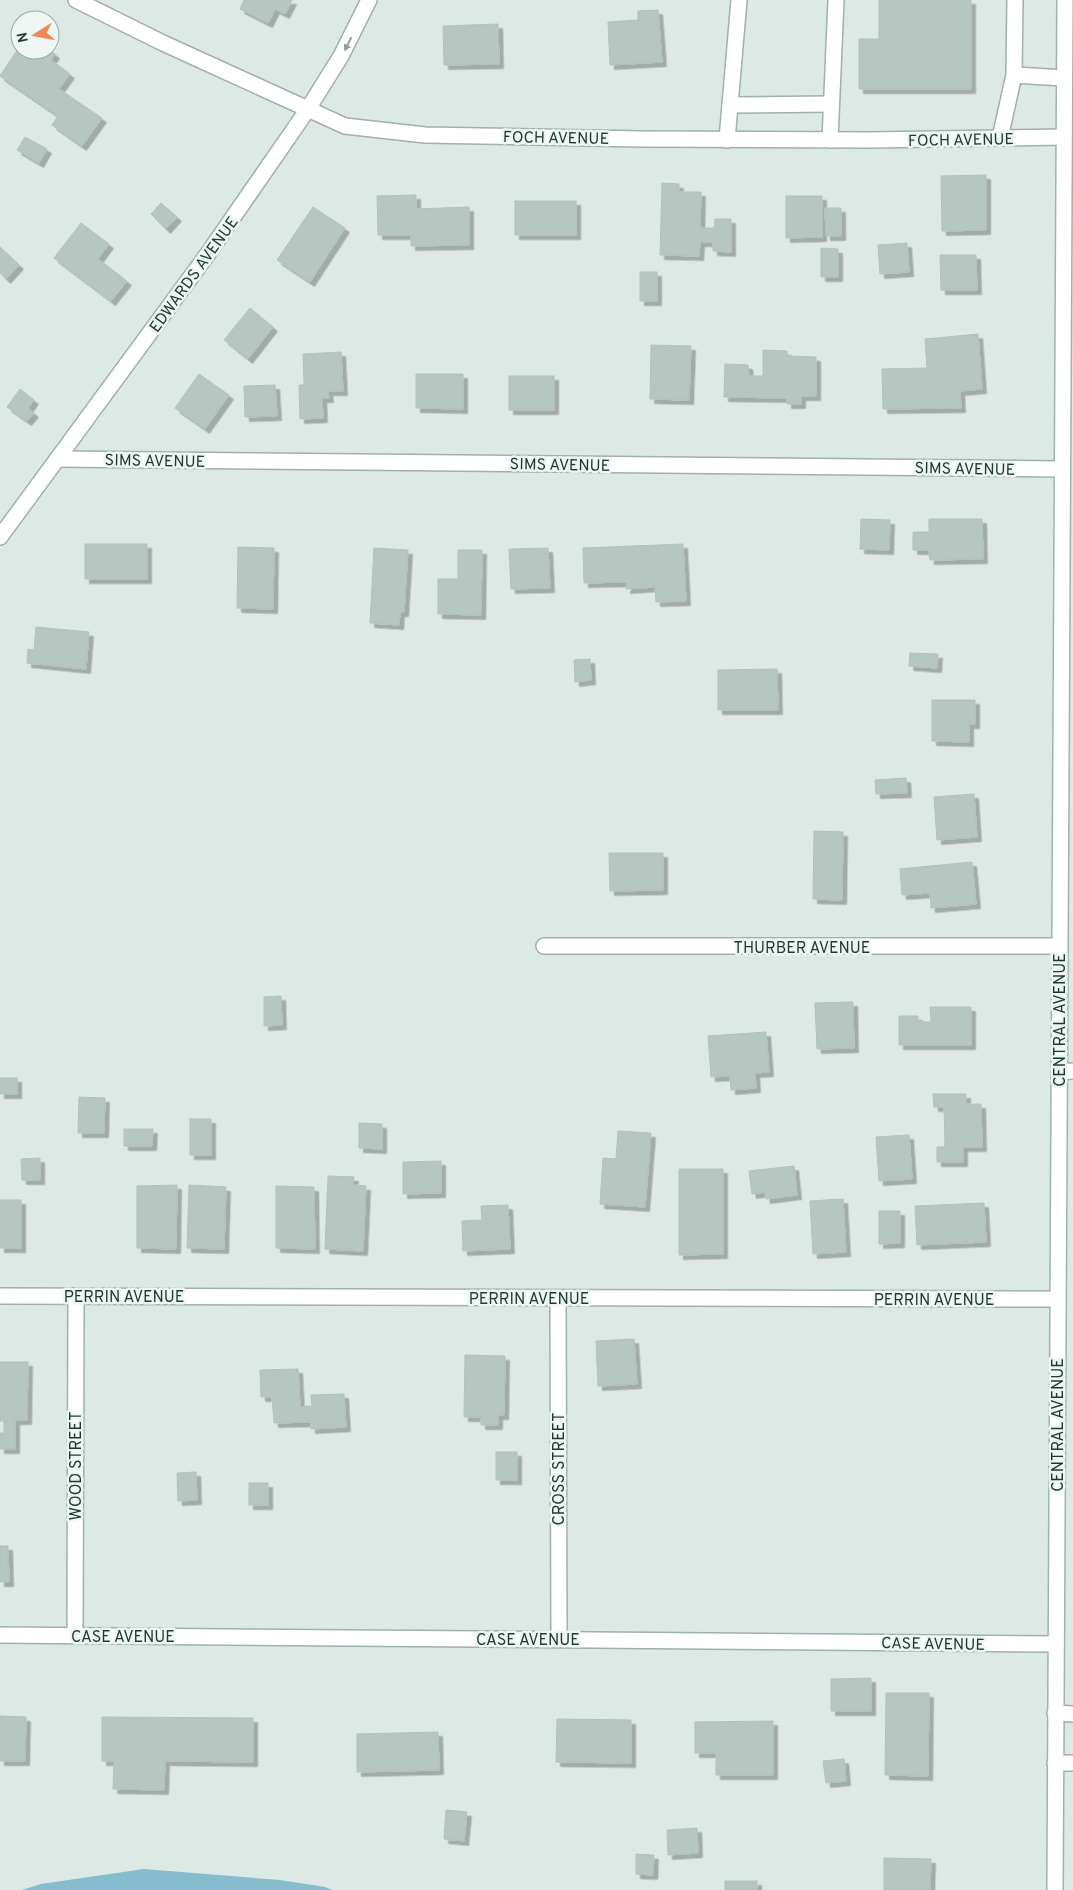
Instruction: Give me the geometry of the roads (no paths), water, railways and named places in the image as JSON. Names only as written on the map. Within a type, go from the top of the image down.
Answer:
[{"type":"street","name":"FOCH AVENUE","points":[[76,0],[163,43],[345,126],[424,135],[727,140],[1064,137]]},
{"type":"street","name":"EDWARDS AVENUE","points":[[0,537],[207,255],[308,109],[341,56],[369,0]]},
{"type":"street","points":[[727,140],[739,0]]},
{"type":"street","points":[[830,140],[836,0]]},
{"type":"street","points":[[1000,138],[1014,75],[1014,0]]},
{"type":"street","name":"CENTRAL AVENUE","points":[[1054,1890],[1058,1299],[1066,1072],[1059,946],[1067,697],[1062,469],[1065,0]]},
{"type":"street","points":[[1014,75],[1064,78]]},
{"type":"street","points":[[730,105],[831,104]]},
{"type":"street","name":"SIMS AVENUE","points":[[57,459],[1062,469]]},
{"type":"street","name":"THURBER AVENUE","points":[[544,946],[1059,946]]},
{"type":"street","name":"PERRIN AVENUE","points":[[0,1296],[1058,1299]]},
{"type":"street","name":"WOOD STREET","points":[[75,1635],[76,1296]]},
{"type":"street","name":"CROSS STREET","points":[[558,1298],[559,1639]]},
{"type":"street","name":"CASE AVENUE","points":[[0,1635],[1056,1644]]},
{"type":"street","points":[[1055,1714],[1073,1714]]},
{"type":"street","points":[[1055,1763],[1073,1763]]},
{"type":"water","points":[[144,1869],[280,1880],[333,1890],[22,1890],[41,1884]]}]
